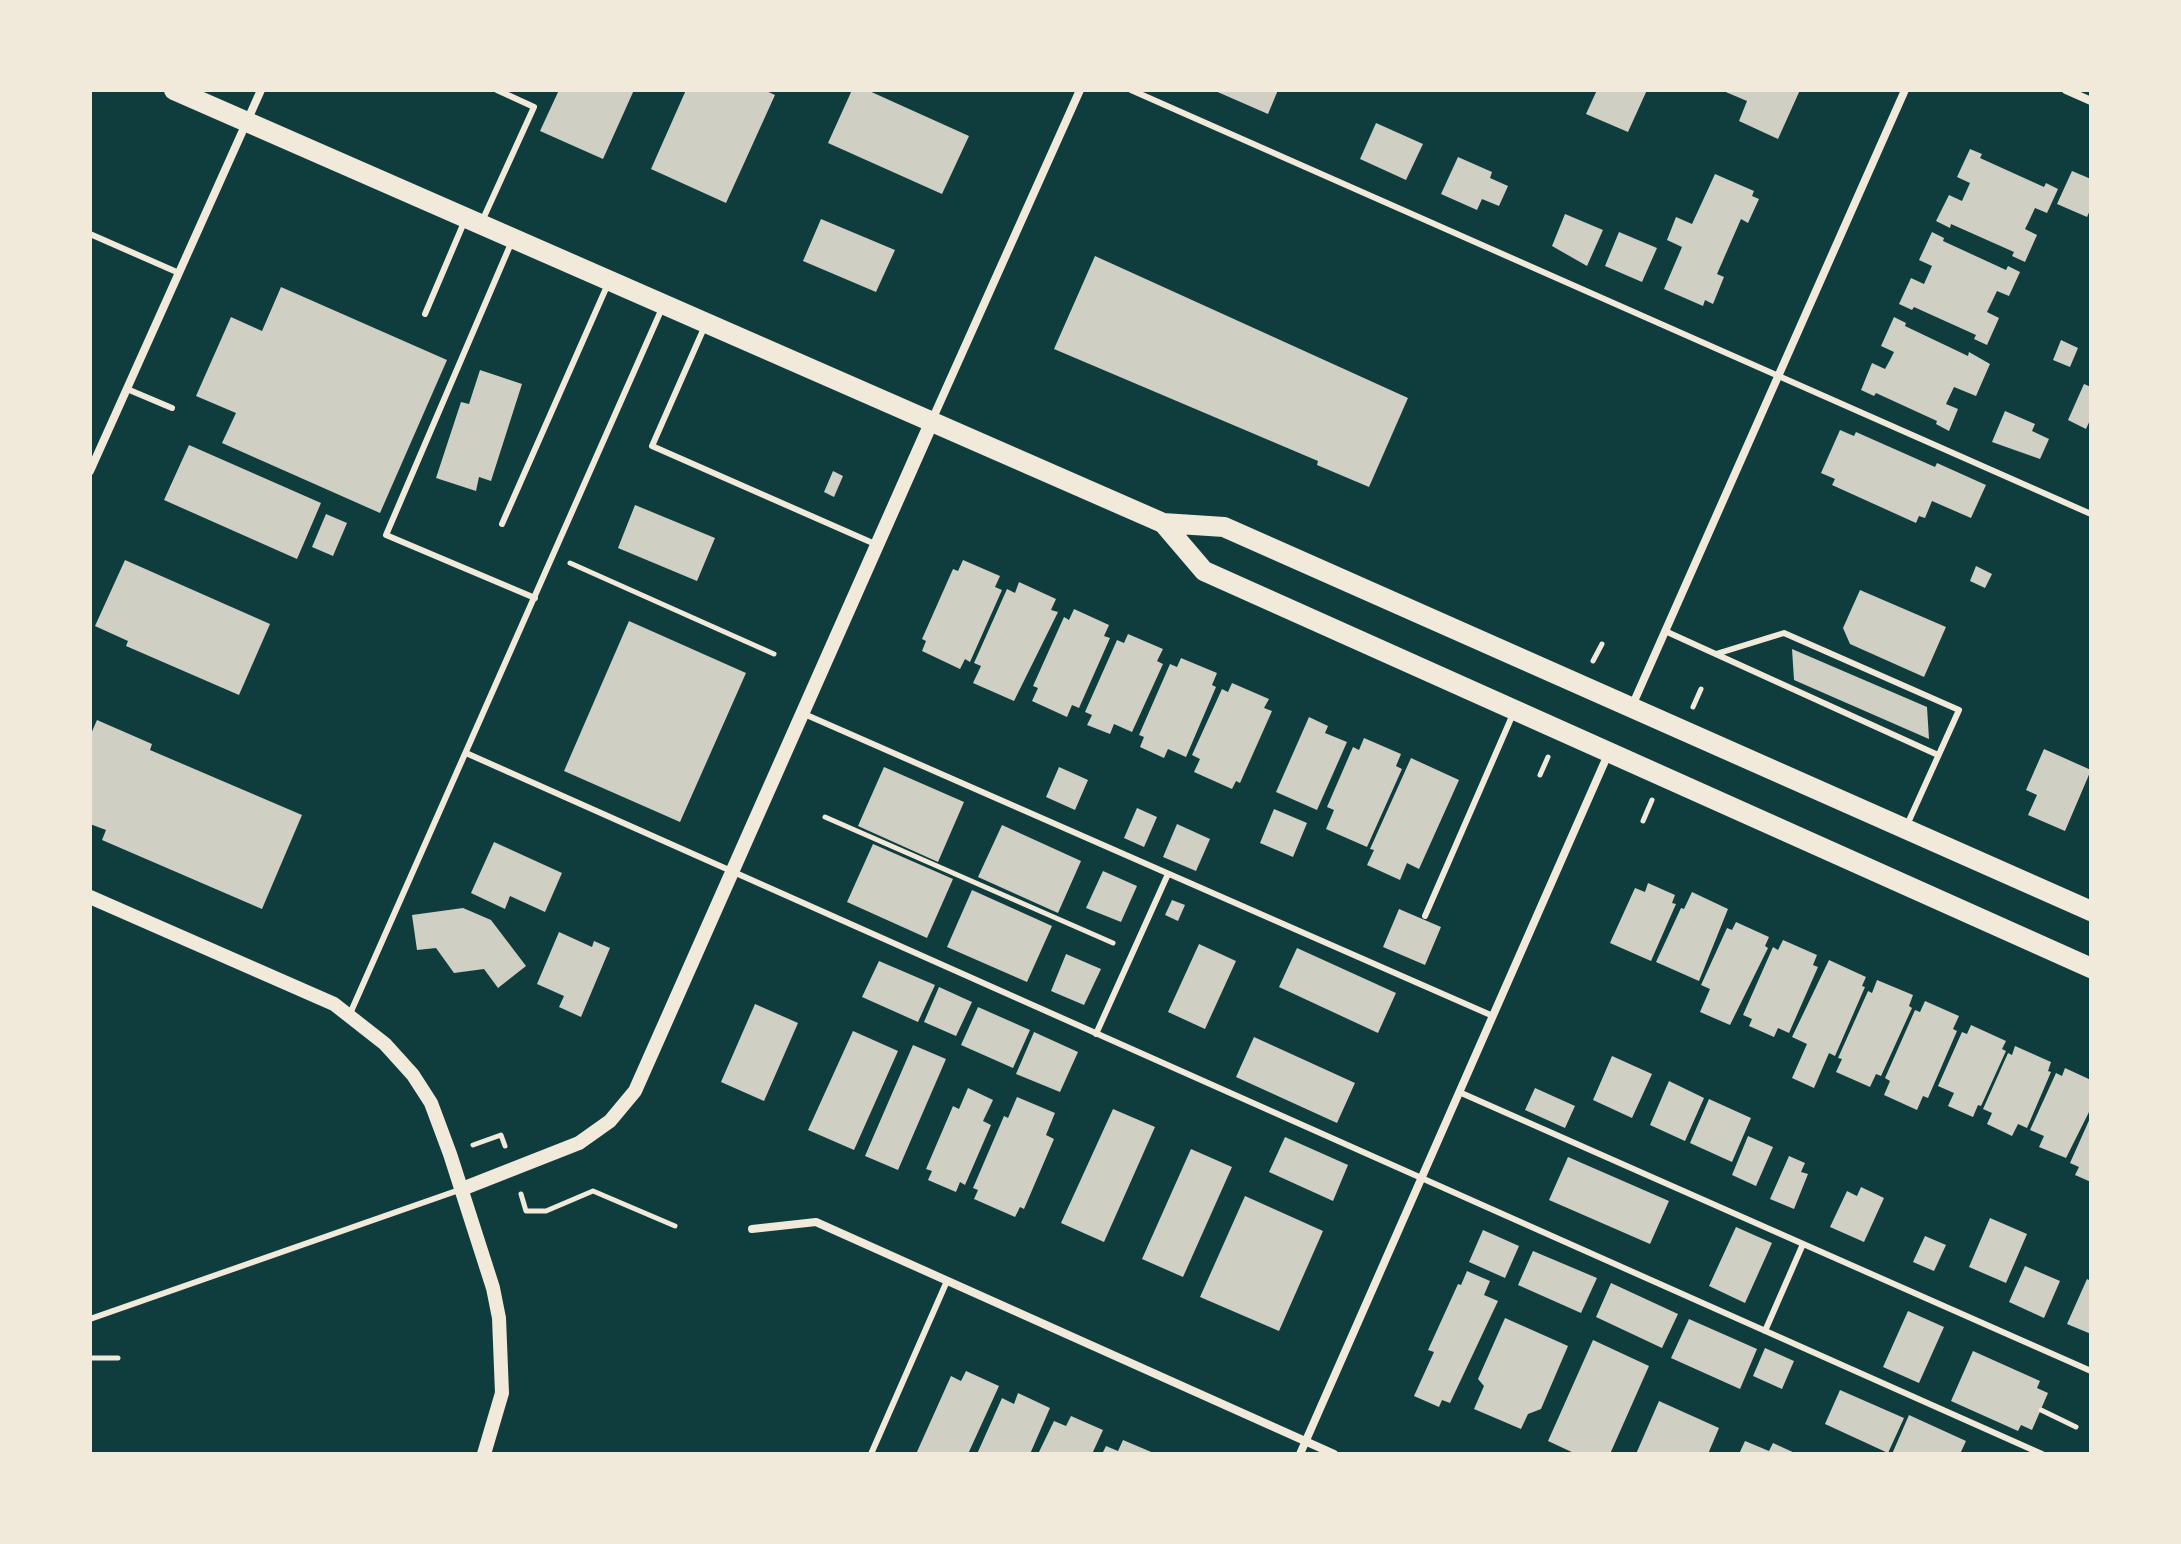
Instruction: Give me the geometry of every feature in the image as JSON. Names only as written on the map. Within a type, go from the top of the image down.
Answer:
[{"type":"main road","points":[[174,90],[1163,523],[1224,527],[2091,911]]},
{"type":"main road","points":[[1163,523],[1204,571],[2091,968]]},
{"type":"street","points":[[90,471],[261,90]]},
{"type":"street","points":[[462,1189],[579,1143],[610,1121],[635,1091],[1080,90]]},
{"type":"street","points":[[1632,707],[1905,90]]},
{"type":"street","points":[[2066,90],[2091,101]]},
{"type":"street","points":[[1300,1454],[1609,752]]},
{"type":"street","points":[[90,897],[334,1004],[385,1044],[431,1103],[493,1288],[502,1351],[502,1393],[484,1454]]},
{"type":"street","points":[[752,1229],[816,1222],[1334,1454]]},
{"type":"lane","points":[[425,314],[534,107],[497,90]]},
{"type":"lane","points":[[1131,90],[2091,514]]},
{"type":"lane","points":[[90,234],[179,273]]},
{"type":"lane","points":[[514,238],[386,535],[535,598]]},
{"type":"lane","points":[[502,524],[610,279]]},
{"type":"lane","points":[[349,1016],[665,303]]},
{"type":"lane","points":[[707,321],[652,446],[876,545]]},
{"type":"lane","points":[[127,389],[172,408]]},
{"type":"lane","points":[[1665,631],[1938,755]]},
{"type":"lane","points":[[1716,654],[1784,633],[1959,710],[1906,829]]},
{"type":"lane","points":[[1425,916],[1515,710]]},
{"type":"lane","points":[[802,713],[1493,1016]]},
{"type":"lane","points":[[466,753],[2042,1454]]},
{"type":"lane","points":[[1096,1034],[1168,874]]},
{"type":"lane","points":[[1459,1092],[2091,1371]]},
{"type":"lane","points":[[90,1319],[462,1189]]},
{"type":"lane","points":[[1765,1331],[1803,1244]]},
{"type":"lane","points":[[871,1454],[947,1281]]},
{"type":"path","points":[[553,556],[774,654]]},
{"type":"path","points":[[825,817],[1118,945]]},
{"type":"path","points":[[526,1211],[546,1211],[593,1191],[675,1226]]},
{"type":"path","points":[[90,1358],[118,1358]]},
{"type":"path","points":[[2041,1410],[2076,1427]]},
{"type":"building","points":[[559,90],[634,90],[603,159],[540,131]]},
{"type":"building","points":[[686,90],[764,90],[775,95],[726,203],[651,169]]},
{"type":"building","points":[[852,90],[867,90],[969,136],[942,194],[828,143]]},
{"type":"building","points":[[1213,90],[1278,90],[1268,114]]},
{"type":"building","points":[[1597,90],[1647,90],[1628,132],[1586,114]]},
{"type":"building","points":[[1721,90],[1800,90],[1778,139],[1739,121],[1747,101]]},
{"type":"building","points":[[1376,123],[1423,144],[1406,180],[1360,159]]},
{"type":"building","points":[[1970,149],[1982,154],[1980,158],[2044,187],[2046,183],[2058,189],[2047,213],[2035,208],[2025,229],[2037,235],[2025,262],[2012,256],[2014,252],[1951,224],[1950,228],[1936,221],[1949,195],[1962,201],[1970,183],[1957,177]]},
{"type":"building","points":[[1458,157],[1492,172],[1490,178],[1508,186],[1499,206],[1482,199],[1477,210],[1441,194]]},
{"type":"building","points":[[2072,171],[2091,179],[2091,208],[2087,217],[2057,204]]},
{"type":"building","points":[[1715,174],[1754,191],[1752,196],[1759,199],[1748,223],[1741,219],[1717,274],[1724,277],[1713,304],[1705,300],[1703,306],[1664,289],[1682,247],[1667,240],[1676,217],[1692,224]]},
{"type":"building","points":[[1565,214],[1603,230],[1587,266],[1552,246]]},
{"type":"building","points":[[821,219],[895,250],[876,292],[803,261]]},
{"type":"building","points":[[1619,232],[1657,248],[1642,282],[1605,266]]},
{"type":"building","points":[[1932,232],[1944,238],[1943,241],[2006,270],[2008,266],[2020,272],[2009,296],[1997,291],[1987,312],[1999,318],[1987,345],[1974,339],[1976,335],[1914,307],[1912,310],[1899,304],[1911,278],[1924,284],[1932,266],[1919,260]]},
{"type":"building","points":[[1095,256],[1408,398],[1369,487],[1317,465],[1318,461],[1054,349]]},
{"type":"building","points":[[281,287],[447,360],[380,513],[222,443],[236,413],[196,396],[231,317],[262,331]]},
{"type":"building","points":[[1894,317],[1906,323],[1905,326],[1990,364],[1976,396],[1954,387],[1946,404],[1958,409],[1949,431],[1936,424],[1937,421],[1876,393],[1874,396],[1861,390],[1872,363],[1885,369],[1894,352],[1881,346]]},
{"type":"building","points":[[2061,340],[2078,348],[2070,367],[2053,360]]},
{"type":"building","points":[[480,370],[522,384],[491,481],[479,477],[476,491],[436,478],[461,402],[469,404]]},
{"type":"building","points":[[2084,384],[2091,387],[2091,418],[2086,429],[2068,420]]},
{"type":"building","points":[[2005,411],[2035,424],[2032,431],[2049,439],[2040,459],[1992,442]]},
{"type":"building","points":[[1840,430],[1854,436],[1856,432],[1935,467],[1937,463],[1986,485],[1971,518],[1932,501],[1925,518],[1919,516],[1916,523],[1832,485],[1835,479],[1821,473]]},
{"type":"building","points":[[189,445],[321,503],[297,559],[164,500]]},
{"type":"building","points":[[833,471],[843,476],[834,497],[824,492]]},
{"type":"building","points":[[635,505],[715,538],[697,581],[618,548]]},
{"type":"building","points":[[326,514],[347,523],[333,556],[312,547]]},
{"type":"building","points":[[125,560],[270,624],[239,695],[126,646],[128,641],[95,626]]},
{"type":"building","points":[[963,560],[1000,576],[995,587],[1002,590],[970,662],[965,659],[960,669],[922,651],[926,641],[922,639],[953,569],[958,571]]},
{"type":"building","points":[[1976,566],[1992,574],[1985,588],[1970,581]]},
{"type":"building","points":[[1019,582],[1056,599],[1051,610],[1058,612],[1014,701],[973,683],[981,666],[974,663],[1007,589],[1015,593]]},
{"type":"building","points":[[1860,590],[1946,627],[1924,677],[1850,644],[1843,628]]},
{"type":"building","points":[[1074,609],[1109,625],[1104,636],[1110,638],[1079,708],[1072,705],[1067,717],[1032,701],[1038,688],[1033,686],[1064,617],[1069,620]]},
{"type":"building","points":[[629,621],[746,673],[680,822],[564,771]]},
{"type":"building","points":[[1128,634],[1163,649],[1157,661],[1163,664],[1132,732],[1114,724],[1110,734],[1087,725],[1092,715],[1085,712],[1117,640],[1124,643]]},
{"type":"building","points":[[1792,649],[1927,707],[1929,739],[1794,680]]},
{"type":"building","points":[[1181,658],[1217,673],[1212,685],[1216,687],[1186,757],[1168,749],[1164,758],[1140,747],[1144,737],[1139,735],[1170,664],[1177,667]]},
{"type":"building","points":[[1232,683],[1269,699],[1264,708],[1272,711],[1240,783],[1236,781],[1232,789],[1194,772],[1200,759],[1192,755],[1222,689],[1228,692]]},
{"type":"building","points":[[1309,717],[1328,726],[1325,733],[1347,742],[1317,810],[1276,792]]},
{"type":"building","points":[[97,720],[152,744],[150,750],[302,815],[262,909],[102,840],[106,830],[90,824],[90,736]]},
{"type":"building","points":[[1364,738],[1401,754],[1396,766],[1402,769],[1367,847],[1326,829],[1334,810],[1327,807],[1353,747],[1359,750]]},
{"type":"building","points":[[2044,749],[2091,770],[2065,831],[2028,815],[2037,795],[2026,790]]},
{"type":"building","points":[[1411,758],[1459,780],[1419,869],[1407,863],[1400,880],[1367,865],[1374,850],[1370,849]]},
{"type":"building","points":[[884,767],[964,802],[938,862],[858,826]]},
{"type":"building","points":[[1059,767],[1088,780],[1075,810],[1046,797]]},
{"type":"building","points":[[1137,808],[1157,817],[1144,847],[1124,838]]},
{"type":"building","points":[[1274,809],[1307,823],[1293,857],[1260,843]]},
{"type":"building","points":[[1177,824],[1210,839],[1196,871],[1163,857]]},
{"type":"building","points":[[1002,825],[1081,861],[1058,913],[978,877]]},
{"type":"building","points":[[494,842],[562,873],[545,912],[510,896],[505,909],[471,893]]},
{"type":"building","points":[[873,844],[953,879],[927,938],[847,902]]},
{"type":"building","points":[[1103,871],[1137,886],[1121,922],[1086,908]]},
{"type":"building","points":[[1648,883],[1675,895],[1672,903],[1676,904],[1651,961],[1610,943],[1635,888],[1645,892]]},
{"type":"building","points":[[972,890],[1052,926],[1027,982],[947,947]]},
{"type":"building","points":[[1692,892],[1728,909],[1699,981],[1656,962],[1681,908],[1684,909]]},
{"type":"building","points":[[1172,900],[1185,905],[1178,921],[1165,915]]},
{"type":"building","points":[[463,908],[491,920],[526,966],[498,988],[484,969],[454,973],[436,948],[417,950],[412,915]]},
{"type":"building","points":[[1399,909],[1441,927],[1425,965],[1383,947]]},
{"type":"building","points":[[1736,922],[1769,937],[1765,946],[1768,948],[1730,1025],[1700,1012],[1710,989],[1701,985],[1727,928],[1732,930]]},
{"type":"building","points":[[559,932],[592,947],[594,941],[610,948],[581,1017],[559,1007],[564,996],[537,984]]},
{"type":"building","points":[[1783,940],[1817,955],[1813,965],[1818,967],[1789,1033],[1778,1028],[1774,1037],[1749,1026],[1752,1019],[1743,1015],[1773,947],[1778,950]]},
{"type":"building","points":[[1199,944],[1236,961],[1205,1029],[1168,1012]]},
{"type":"building","points":[[1297,948],[1396,993],[1378,1033],[1279,987]]},
{"type":"building","points":[[1066,954],[1101,969],[1084,1005],[1051,991]]},
{"type":"building","points":[[1829,960],[1866,977],[1862,986],[1865,987],[1835,1056],[1829,1053],[1814,1088],[1792,1078],[1807,1044],[1792,1037]]},
{"type":"building","points":[[879,961],[935,985],[918,1022],[862,997]]},
{"type":"building","points":[[1877,980],[1913,995],[1909,1006],[1912,1008],[1881,1076],[1876,1074],[1870,1087],[1836,1072],[1842,1059],[1838,1058],[1868,991],[1872,993]]},
{"type":"building","points":[[939,987],[972,1002],[956,1036],[924,1022]]},
{"type":"building","points":[[1925,1001],[1959,1016],[1953,1029],[1957,1031],[1928,1098],[1923,1096],[1917,1110],[1884,1095],[1890,1081],[1885,1078],[1915,1010],[1920,1012]]},
{"type":"building","points":[[755,1004],[798,1023],[764,1101],[721,1082]]},
{"type":"building","points":[[978,1007],[1030,1030],[1013,1068],[961,1045]]},
{"type":"building","points":[[1971,1025],[2006,1041],[2002,1049],[2006,1051],[1973,1117],[1948,1106],[1954,1093],[1938,1086],[1962,1032],[1967,1034]]},
{"type":"building","points":[[853,1031],[898,1051],[854,1150],[808,1130]]},
{"type":"building","points":[[1034,1032],[1078,1052],[1060,1092],[1016,1074]]},
{"type":"building","points":[[1254,1037],[1355,1083],[1337,1123],[1236,1077]]},
{"type":"building","points":[[913,1045],[946,1059],[898,1170],[865,1156]]},
{"type":"building","points":[[2015,1046],[2051,1062],[2048,1071],[2051,1072],[2027,1128],[2018,1124],[2012,1136],[1987,1124],[1992,1113],[1983,1109],[2008,1053],[2012,1055]]},
{"type":"building","points":[[1612,1056],[1652,1074],[1632,1118],[1593,1100]]},
{"type":"building","points":[[2065,1068],[2091,1080],[2091,1108],[2066,1158],[2039,1147],[2044,1136],[2030,1130],[2056,1073],[2062,1076]]},
{"type":"building","points":[[1669,1081],[1704,1098],[1685,1141],[1650,1125]]},
{"type":"building","points":[[968,1088],[993,1100],[983,1121],[991,1125],[965,1185],[960,1182],[956,1192],[928,1180],[932,1171],[926,1169],[953,1106],[959,1109]]},
{"type":"building","points":[[1535,1088],[1575,1106],[1565,1128],[1525,1110]]},
{"type":"building","points":[[1017,1097],[1055,1113],[1046,1135],[1054,1139],[1024,1209],[1020,1207],[1015,1217],[974,1199],[978,1190],[973,1188],[1004,1116],[1008,1118]]},
{"type":"building","points":[[1709,1099],[1751,1118],[1732,1162],[1690,1143]]},
{"type":"building","points":[[1113,1109],[1155,1127],[1104,1242],[1061,1223]]},
{"type":"building","points":[[2091,1116],[2091,1182],[2075,1175],[2079,1167],[2070,1163]]},
{"type":"building","points":[[1748,1136],[1773,1147],[1756,1186],[1732,1175]]},
{"type":"building","points":[[1285,1137],[1348,1165],[1333,1201],[1269,1172]]},
{"type":"building","points":[[1191,1149],[1232,1167],[1183,1277],[1142,1259]]},
{"type":"building","points":[[1789,1156],[1805,1163],[1801,1172],[1808,1174],[1794,1209],[1770,1199]]},
{"type":"building","points":[[1568,1157],[1669,1201],[1650,1244],[1549,1200]]},
{"type":"building","points":[[1861,1187],[1884,1198],[1864,1242],[1830,1227],[1847,1191],[1857,1196]]},
{"type":"building","points":[[1245,1196],[1323,1231],[1279,1331],[1200,1297]]},
{"type":"building","points":[[1990,1218],[2027,1234],[2006,1283],[1969,1267]]},
{"type":"building","points":[[1736,1227],[1772,1243],[1745,1303],[1709,1286]]},
{"type":"building","points":[[1483,1230],[1519,1246],[1505,1278],[1469,1262]]},
{"type":"building","points":[[1925,1236],[1946,1245],[1934,1271],[1913,1262]]},
{"type":"building","points":[[1533,1251],[1597,1278],[1581,1313],[1518,1285]]},
{"type":"building","points":[[2025,1266],[2060,1281],[2044,1318],[2009,1302]]},
{"type":"building","points":[[1467,1271],[1490,1281],[1484,1295],[1498,1301],[1450,1403],[1442,1400],[1439,1407],[1414,1396],[1434,1352],[1428,1350]]},
{"type":"building","points":[[2087,1279],[2091,1281],[2091,1334],[2067,1324]]},
{"type":"building","points":[[1611,1283],[1678,1314],[1662,1348],[1596,1317]]},
{"type":"building","points":[[1908,1311],[1944,1327],[1919,1383],[1883,1367]]},
{"type":"building","points":[[1505,1318],[1568,1346],[1541,1409],[1528,1414],[1521,1429],[1474,1409],[1484,1386],[1478,1379]]},
{"type":"building","points":[[1689,1319],[1757,1349],[1740,1389],[1671,1358]]},
{"type":"building","points":[[1593,1340],[1649,1366],[1610,1454],[1576,1454],[1548,1441]]},
{"type":"building","points":[[1765,1348],[1794,1361],[1782,1389],[1753,1376]]},
{"type":"building","points":[[1973,1351],[2040,1381],[2037,1388],[2048,1393],[2032,1430],[2021,1425],[2018,1431],[1951,1401]]},
{"type":"building","points":[[966,1371],[999,1386],[968,1454],[916,1454],[951,1376],[961,1381]]},
{"type":"building","points":[[1840,1390],[1904,1418],[1888,1453],[1825,1424]]},
{"type":"building","points":[[1018,1393],[1050,1408],[1030,1454],[977,1454],[1002,1398],[1014,1404]]},
{"type":"building","points":[[1659,1401],[1719,1428],[1708,1454],[1636,1454]]},
{"type":"building","points":[[1909,1415],[1966,1441],[1960,1454],[1892,1454]]},
{"type":"building","points":[[1071,1416],[1103,1430],[1092,1454],[1038,1454],[1054,1421],[1066,1426]]},
{"type":"building","points":[[1123,1440],[1156,1454],[1102,1454],[1106,1446],[1118,1451]]},
{"type":"building","points":[[1745,1441],[1769,1451],[1773,1443],[1797,1454],[1739,1454]]}]
